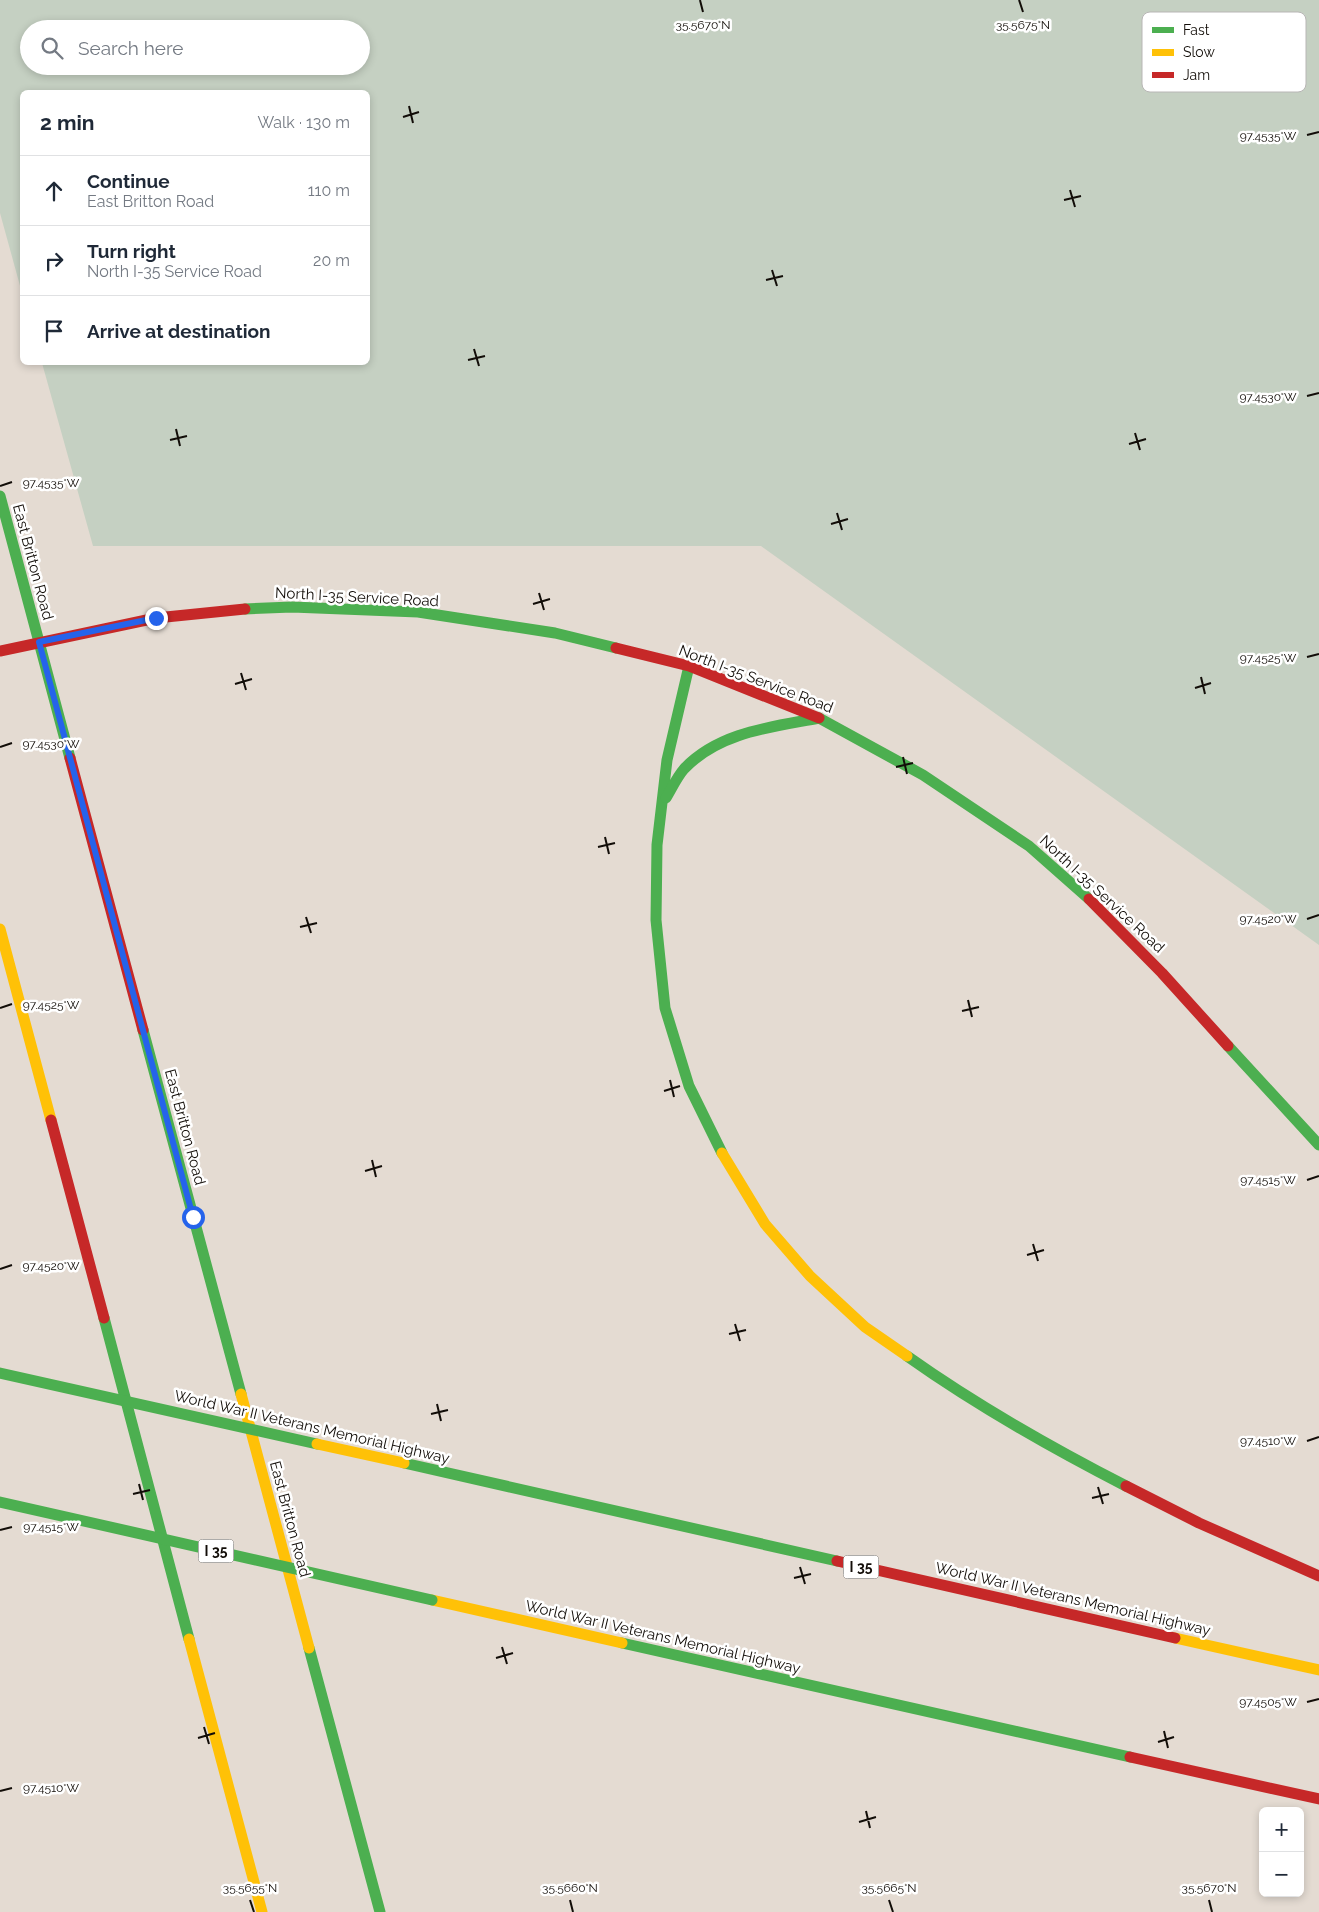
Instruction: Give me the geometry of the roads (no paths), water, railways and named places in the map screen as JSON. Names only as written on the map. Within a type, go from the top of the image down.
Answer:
[{"type":"main road","name":"East Britton Road","points":[[0,496],[380,1912]]},
{"type":"main road","name":"North I-35 Service Road","points":[[0,650],[156,618],[231,608],[292,607],[418,612],[555,633],[688,666],[819,718],[923,775],[1029,846],[1103,912],[1149,959],[1319,1145]]},
{"type":"main road","points":[[688,666],[667,760],[657,845],[656,920],[665,1008],[689,1086],[725,1159],[765,1224],[810,1276],[865,1327],[955,1390],[1066,1455],[1199,1523],[1319,1576]]},
{"type":"main road","points":[[662,804],[684,769],[710,746],[728,738],[747,733],[819,718]]},
{"type":"main road","points":[[0,929],[262,1912]]},
{"type":"main road","name":"World War II Veterans Memorial Highway","points":[[0,1373],[1319,1670]]},
{"type":"main road","name":"World War II Veterans Memorial Highway","points":[[0,1502],[1319,1799]]}]
